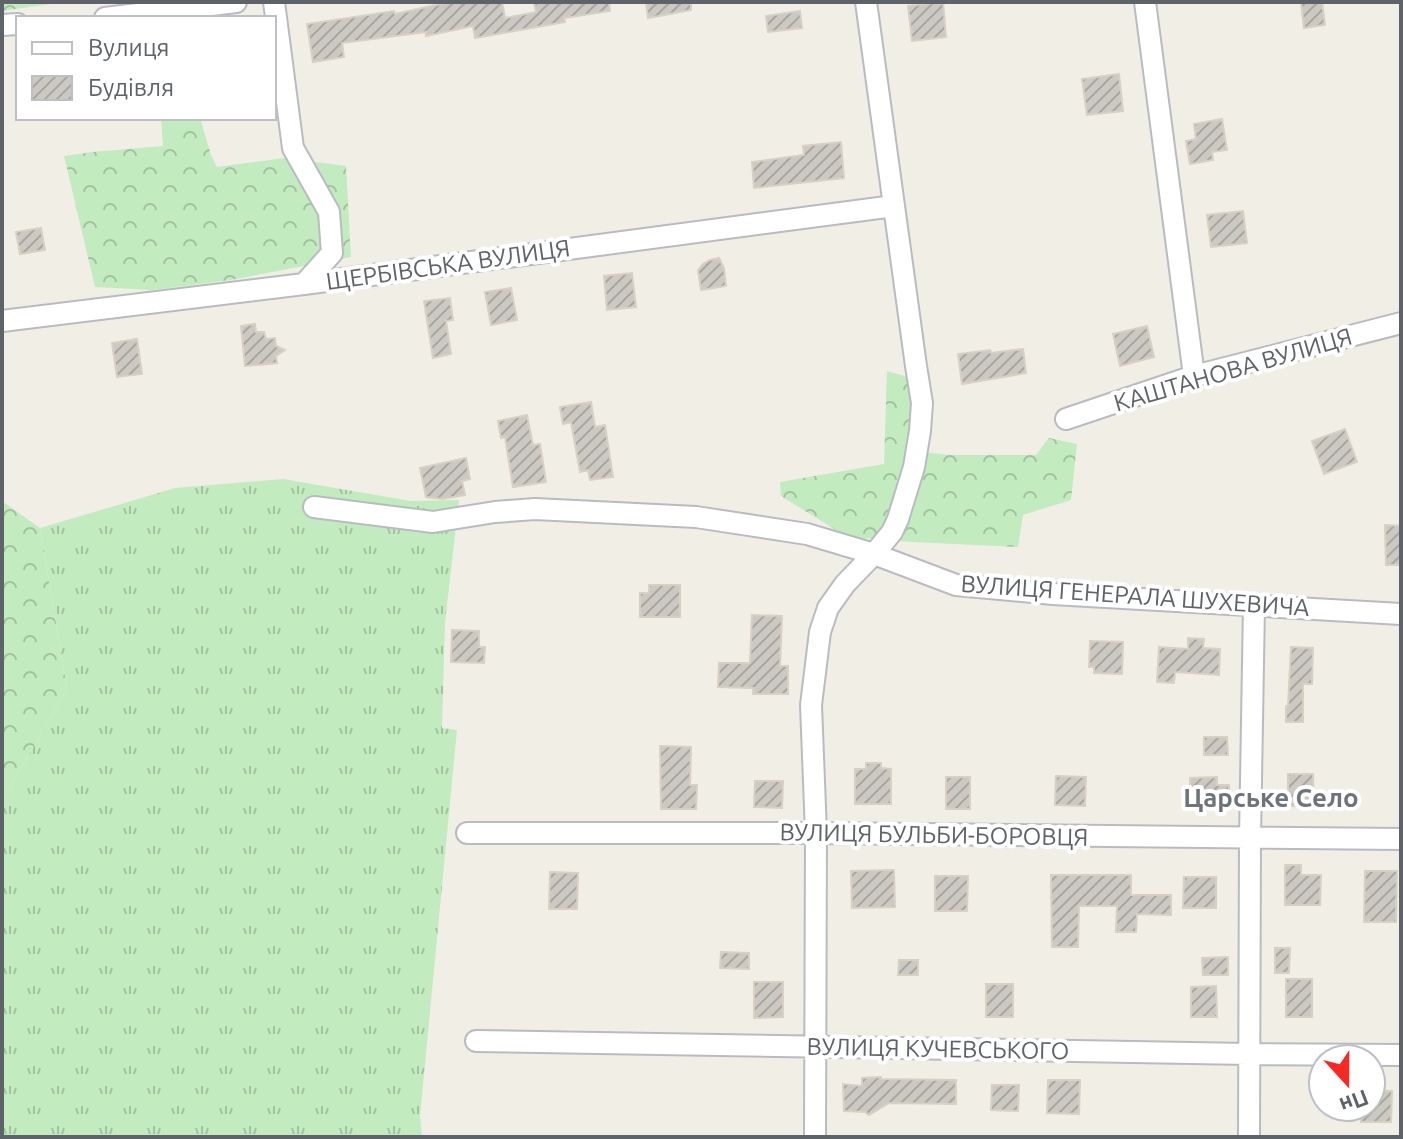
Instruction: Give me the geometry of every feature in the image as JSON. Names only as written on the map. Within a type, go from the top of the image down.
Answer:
[{"type":"street","points":[[121,16],[236,2]]},
{"type":"street","points":[[815,1137],[816,833],[811,705],[820,632],[828,608],[845,584],[892,532],[917,449],[922,403],[866,2]]},
{"type":"street","points":[[1145,2],[1194,376]]},
{"type":"street","points":[[276,17],[293,148],[329,212],[332,253],[304,284]]},
{"type":"street","name":"ЩЕРБІВСЬКА ВУЛИЦЯ","points":[[2,321],[894,206]]},
{"type":"street","name":"КАШТАНОВА ВУЛИЦЯ","points":[[1066,419],[1194,376],[1401,323]]},
{"type":"street","name":"ВУЛИЦЯ ГЕНЕРАЛА ШУХЕВИЧА","points":[[314,507],[433,522],[535,509],[696,517],[807,534],[874,554],[956,585],[1053,594],[1401,614]]},
{"type":"street","points":[[1249,1137],[1254,605]]},
{"type":"street","name":"ВУЛИЦЯ БУЛЬБИ-БОРОВЦЯ","points":[[467,833],[1401,839]]},
{"type":"street","name":"ВУЛИЦЯ КУЧЕВСЬКОГО","points":[[476,1041],[1401,1055]]},
{"type":"green space","points":[[2,2],[64,2],[2,11]]},
{"type":"green space","points":[[161,120],[201,120],[217,167],[285,158],[346,166],[351,257],[231,280],[153,290],[95,287],[64,156],[163,146]]},
{"type":"green space","points":[[887,371],[908,377],[913,397],[907,450],[949,455],[1036,455],[1049,438],[1077,444],[1071,500],[1023,515],[1018,547],[847,537],[781,496],[780,482],[884,464]]},
{"type":"green space","points":[[283,479],[411,501],[459,500],[445,622],[442,728],[457,730],[420,1116],[422,1137],[2,1137],[2,801],[67,689],[40,528],[175,488]]},
{"type":"green space","points":[[2,501],[40,528],[67,689],[2,801]]},
{"type":"building","points":[[450,2],[502,2],[505,18],[536,12],[534,2],[609,2],[610,11],[475,38],[473,26],[426,36],[426,32],[342,43],[344,57],[313,62],[307,24],[394,11],[395,14]]},
{"type":"building","points":[[646,2],[691,2],[691,10],[648,18]]},
{"type":"building","points":[[943,2],[946,37],[912,41],[908,6]]},
{"type":"building","points":[[1301,2],[1322,2],[1325,25],[1304,28]]},
{"type":"building","points":[[800,11],[802,28],[768,32],[766,16]]},
{"type":"building","points":[[1119,74],[1123,111],[1087,115],[1082,79]]},
{"type":"building","points":[[1222,119],[1227,150],[1212,152],[1213,160],[1190,164],[1186,141],[1196,139],[1194,124]]},
{"type":"building","points":[[841,142],[844,178],[754,188],[752,162],[804,155],[803,146]]},
{"type":"building","points":[[1243,211],[1247,243],[1211,247],[1207,215]]},
{"type":"building","points":[[41,228],[45,250],[20,254],[16,232]]},
{"type":"building","points":[[719,258],[724,268],[726,286],[701,290],[698,270],[710,260]]},
{"type":"building","points":[[632,273],[636,307],[607,310],[604,276]]},
{"type":"building","points":[[511,288],[517,320],[491,325],[485,292]]},
{"type":"building","points":[[450,298],[453,320],[446,321],[451,354],[433,358],[424,301]]},
{"type":"building","points":[[255,324],[256,332],[264,332],[266,339],[275,338],[276,346],[285,350],[276,356],[277,363],[245,366],[241,326]]},
{"type":"building","points":[[1147,326],[1154,357],[1120,366],[1113,334]]},
{"type":"building","points":[[137,339],[142,374],[117,377],[112,343]]},
{"type":"building","points":[[1023,349],[1026,373],[962,384],[958,354]]},
{"type":"building","points":[[591,402],[595,427],[605,425],[613,477],[590,480],[588,470],[580,472],[571,422],[563,424],[560,407]]},
{"type":"building","points":[[527,415],[533,445],[540,444],[546,482],[513,487],[505,437],[501,438],[498,421]]},
{"type":"building","points":[[1345,429],[1357,462],[1324,474],[1312,441]]},
{"type":"building","points":[[466,458],[470,479],[462,481],[465,495],[442,499],[426,497],[420,468]]},
{"type":"building","points":[[1385,525],[1401,526],[1401,565],[1386,565]]},
{"type":"building","points":[[649,585],[680,585],[680,617],[640,617],[640,593],[649,593]]},
{"type":"building","points":[[752,615],[782,616],[780,666],[788,666],[788,694],[753,694],[753,688],[718,687],[719,663],[750,663]]},
{"type":"building","points":[[452,630],[479,631],[479,647],[485,647],[484,663],[451,662]]},
{"type":"building","points":[[1188,638],[1204,639],[1203,648],[1220,649],[1219,675],[1175,672],[1174,683],[1157,682],[1159,647],[1188,649]]},
{"type":"building","points":[[1090,641],[1123,642],[1122,674],[1094,673],[1094,667],[1089,667]]},
{"type":"building","points":[[1291,647],[1313,648],[1312,684],[1303,684],[1303,722],[1286,722]]},
{"type":"building","points":[[1204,737],[1227,737],[1228,755],[1204,755]]},
{"type":"building","points":[[660,746],[691,747],[690,785],[697,785],[696,809],[661,809]]},
{"type":"building","points":[[866,763],[881,763],[881,768],[891,769],[891,804],[855,804],[855,769],[866,769]]},
{"type":"building","points":[[1288,774],[1313,774],[1314,806],[1288,806]]},
{"type":"building","points":[[1056,776],[1086,777],[1085,806],[1055,805]]},
{"type":"building","points":[[946,777],[970,777],[970,809],[946,809]]},
{"type":"building","points":[[1217,777],[1217,785],[1229,785],[1229,804],[1210,804],[1210,810],[1191,810],[1190,778]]},
{"type":"building","points":[[755,781],[783,781],[782,808],[754,807]]},
{"type":"building","points":[[1285,865],[1301,865],[1301,875],[1321,875],[1320,905],[1285,905]]},
{"type":"building","points":[[894,870],[895,907],[852,908],[851,871]]},
{"type":"building","points":[[1365,871],[1397,871],[1396,922],[1364,922]]},
{"type":"building","points":[[550,872],[578,873],[577,909],[549,909]]},
{"type":"building","points":[[1051,875],[1131,875],[1131,895],[1171,895],[1171,915],[1137,914],[1136,932],[1116,932],[1117,906],[1079,906],[1078,947],[1052,947]]},
{"type":"building","points":[[935,876],[968,876],[967,911],[935,911]]},
{"type":"building","points":[[1184,877],[1216,877],[1216,908],[1183,908]]},
{"type":"building","points":[[1275,948],[1290,948],[1289,973],[1275,973]]},
{"type":"building","points":[[721,952],[749,953],[749,969],[720,968]]},
{"type":"building","points":[[1228,957],[1228,975],[1203,975],[1202,958]]},
{"type":"building","points":[[899,960],[918,960],[918,975],[898,975]]},
{"type":"building","points":[[1286,979],[1312,979],[1312,1017],[1286,1017]]},
{"type":"building","points":[[754,982],[783,982],[783,1017],[754,1018]]},
{"type":"building","points":[[986,984],[1013,984],[1013,1017],[986,1017]]},
{"type":"building","points":[[1216,986],[1217,1017],[1191,1017],[1191,987]]},
{"type":"building","points":[[862,1078],[956,1080],[956,1104],[889,1103],[869,1115],[844,1111],[843,1084],[862,1086]]},
{"type":"building","points":[[1048,1080],[1080,1080],[1079,1114],[1047,1113]]},
{"type":"building","points":[[992,1085],[1019,1085],[1018,1111],[991,1110]]},
{"type":"building","points":[[1387,1091],[1392,1091],[1391,1122],[1387,1122]]},
{"type":"district","name":"Царське Село","points":[[1271,798]]}]
